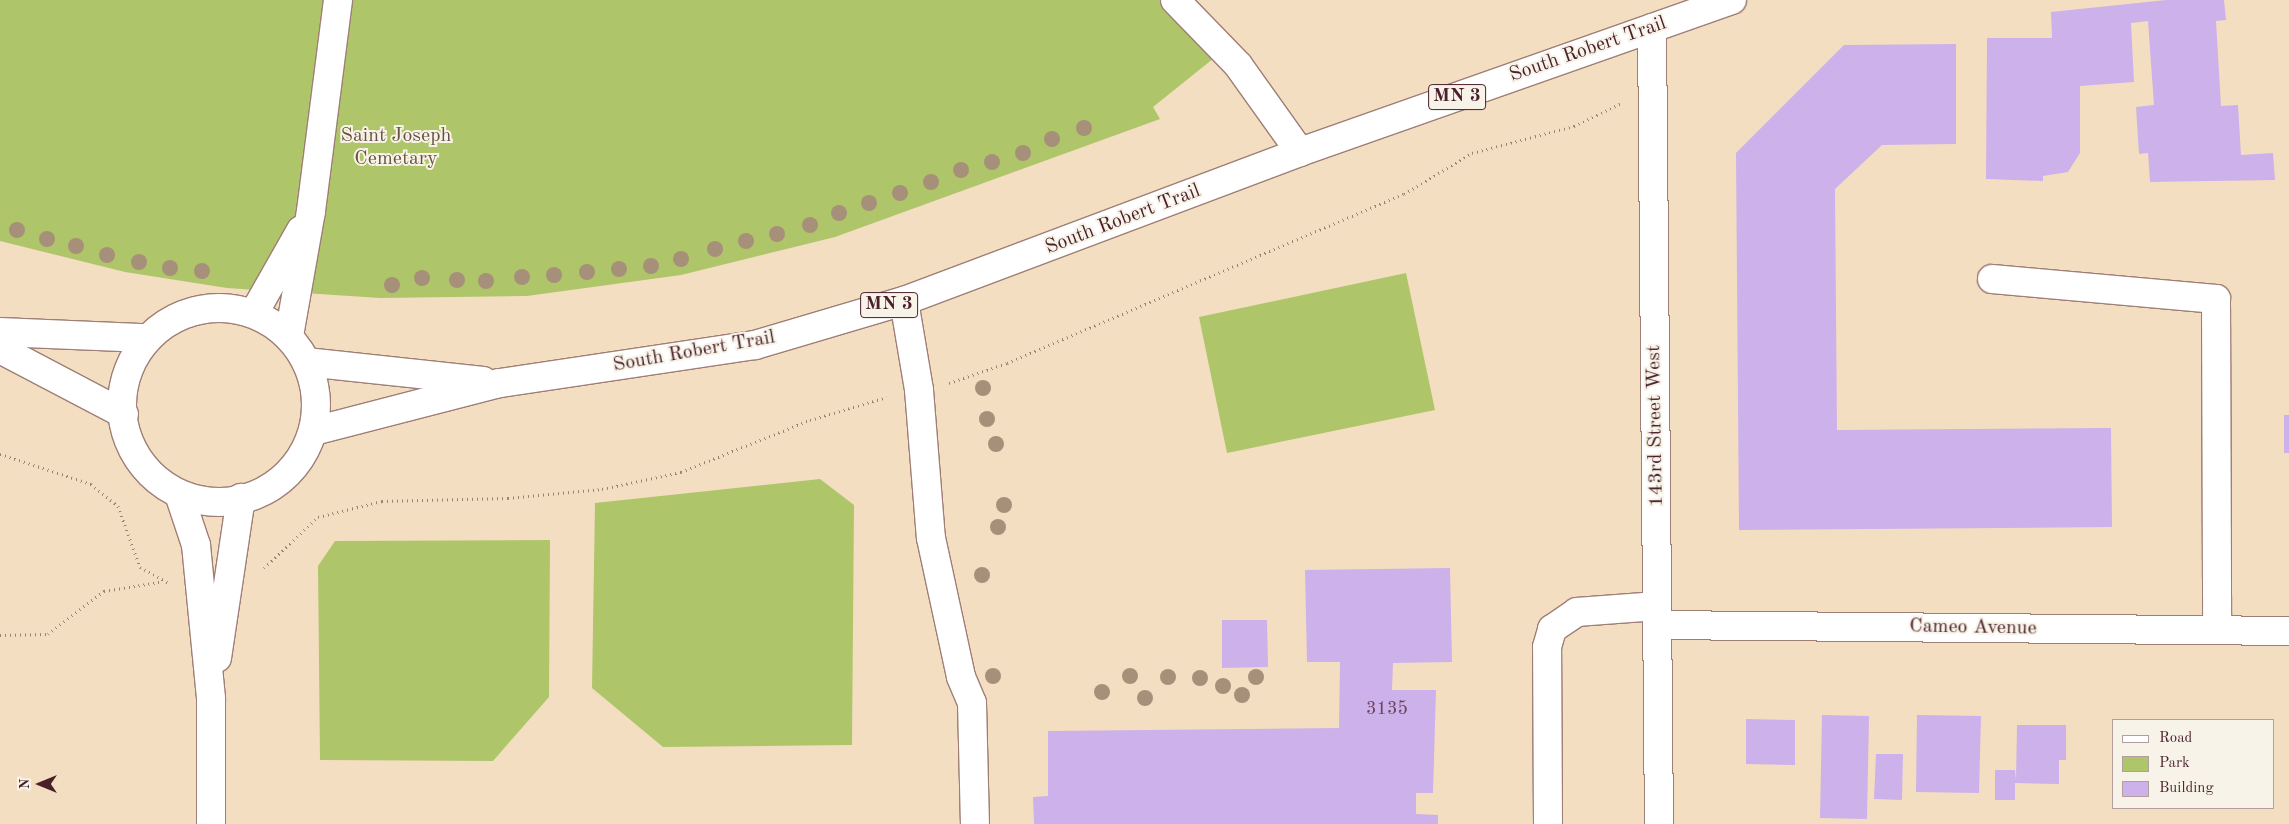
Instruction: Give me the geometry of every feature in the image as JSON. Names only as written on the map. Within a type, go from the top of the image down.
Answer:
[{"type":"main road","points":[[289,336],[311,211],[338,0]]},
{"type":"main road","points":[[1175,0],[1238,65],[1300,152]]},
{"type":"main road","name":"South Robert Trail","points":[[500,383],[755,345],[904,301],[1300,152],[1732,0]]},
{"type":"main road","name":"143rd Street West","points":[[1652,28],[1659,824]]},
{"type":"main road","points":[[254,313],[311,211]]},
{"type":"main road","points":[[1992,279],[2216,299],[2217,630]]},
{"type":"main road","points":[[904,301],[919,390],[931,538],[961,677],[972,703],[975,824]]},
{"type":"main road","points":[[196,309],[254,313],[289,336],[306,362],[315,388],[314,431],[288,474],[261,494],[218,503],[180,497],[137,463],[127,440],[121,384],[146,338],[170,319],[196,309]]},
{"type":"main road","points":[[0,332],[146,338]]},
{"type":"main road","points":[[0,349],[124,414]]},
{"type":"main road","points":[[306,362],[500,383]]},
{"type":"main road","points":[[314,431],[500,383]]},
{"type":"main road","points":[[180,497],[196,545],[211,699],[210,824]]},
{"type":"main road","points":[[211,699],[241,498]]},
{"type":"main road","name":"Cameo Avenue","points":[[1548,824],[1547,647],[1552,629],[1577,612],[2289,631]]},
{"type":"path","points":[[256,576],[318,517],[382,501],[508,498],[602,490],[682,472],[810,420],[1007,363],[1404,194],[1472,153],[1574,126],[1652,89]]},
{"type":"path","points":[[0,454],[91,484],[118,506],[140,567],[160,582]]},
{"type":"path","points":[[0,635],[48,634],[104,591],[160,582],[177,584]]},
{"type":"green space","name":"Saint Joseph Cemetary","points":[[0,0],[1175,0],[1224,50],[1153,107],[1160,119],[835,237],[681,275],[527,296],[380,298],[227,288],[125,272],[0,241]]},
{"type":"green space","points":[[1406,273],[1435,410],[1227,453],[1199,317]]},
{"type":"green space","points":[[820,479],[854,505],[852,745],[663,747],[592,688],[595,503]]},
{"type":"green space","points":[[550,540],[549,697],[493,761],[320,760],[318,566],[335,541]]},
{"type":"building","points":[[2166,0],[2224,0],[2226,20],[2216,21],[2221,106],[2238,105],[2241,155],[2273,153],[2275,180],[2150,182],[2148,153],[2139,154],[2136,107],[2154,105],[2148,21],[2131,23],[2134,82],[2080,86],[2080,153],[2068,172],[2043,176],[2043,181],[1986,179],[1987,38],[2052,38],[2051,12]]},
{"type":"building","points":[[1956,44],[1956,144],[1882,145],[1835,189],[1837,430],[2111,428],[2112,527],[1739,530],[1736,153],[1844,45]]},
{"type":"building","points":[[2284,415],[2289,415],[2289,453],[2284,453]]},
{"type":"building","points":[[1450,568],[1452,662],[1393,663],[1392,690],[1436,690],[1433,793],[1416,793],[1416,814],[1438,815],[1438,824],[1034,824],[1033,797],[1048,796],[1048,731],[1339,728],[1340,662],[1307,662],[1305,570]]},
{"type":"building","points":[[1222,620],[1267,620],[1268,667],[1222,668]]},
{"type":"building","points":[[1822,715],[1869,716],[1867,819],[1820,818]]},
{"type":"building","points":[[1917,715],[1981,716],[1979,793],[1916,792]]},
{"type":"building","points":[[1746,719],[1795,720],[1795,765],[1746,764]]},
{"type":"building","points":[[2017,725],[2066,725],[2066,760],[2059,760],[2059,784],[2015,783],[2015,800],[1995,800],[1995,770],[2015,770],[2016,780]]},
{"type":"building","points":[[1876,754],[1903,754],[1902,800],[1874,799]]}]
